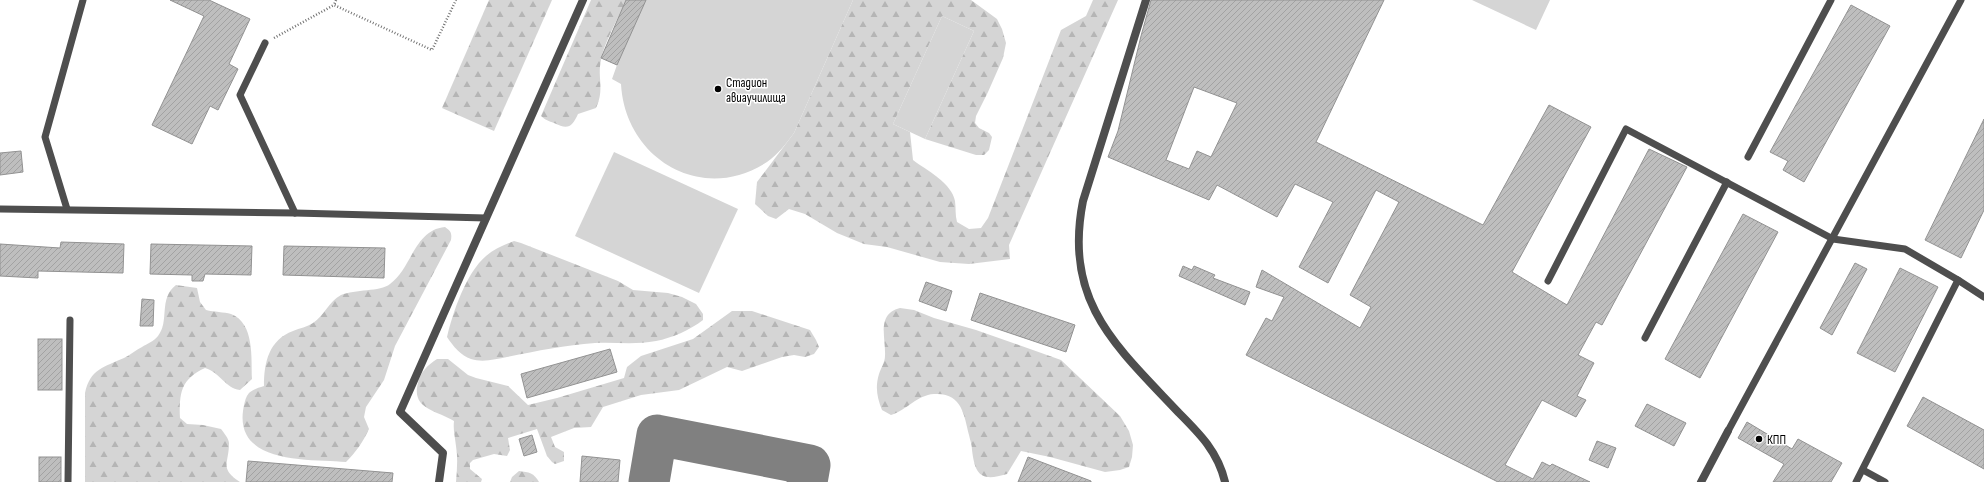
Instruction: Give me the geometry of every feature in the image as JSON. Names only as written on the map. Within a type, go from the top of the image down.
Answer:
[{"type":"street","points":[[439,482],[443,454],[400,412],[583,0]]},
{"type":"street","points":[[1146,0],[1083,201],[1078,231],[1079,264],[1089,297],[1102,325],[1129,359],[1205,440],[1220,462],[1225,482]]},
{"type":"street","points":[[1701,482],[1728,431]]},
{"type":"lane","points":[[67,210],[45,137],[83,0]]},
{"type":"lane","points":[[1748,157],[1831,0]]},
{"type":"lane","points":[[1728,431],[1961,0]]},
{"type":"lane","points":[[264,43],[240,95],[295,213]]},
{"type":"lane","points":[[1548,281],[1626,129],[1833,239],[1905,249],[1984,297]]},
{"type":"lane","points":[[1645,338],[1727,182]]},
{"type":"lane","points":[[0,208],[486,218]]},
{"type":"lane","points":[[1856,482],[1958,280]]},
{"type":"lane","points":[[68,482],[70,320]]},
{"type":"lane","points":[[1863,470],[1885,482]]},
{"type":"path","points":[[264,43],[334,5],[336,0]]},
{"type":"path","points":[[334,5],[432,50],[456,0]]},
{"type":"green space","points":[[489,0],[552,0],[494,131],[442,108]]},
{"type":"green space","points":[[591,0],[626,0],[602,54],[600,66],[600,95],[596,108],[578,114],[574,122],[566,127],[547,120],[541,116]]},
{"type":"green space","name":"Стадион авиаучилища","points":[[626,0],[853,0],[794,133],[785,145],[767,162],[742,174],[717,178],[693,176],[671,167],[652,153],[636,133],[626,110],[621,84],[612,79],[617,65],[601,58]]},
{"type":"green space","points":[[853,0],[971,0],[997,19],[1006,43],[1003,58],[976,116],[975,123],[979,128],[989,133],[992,137],[989,150],[984,155],[976,155],[925,139],[974,31],[942,16],[893,124],[910,132],[913,160],[949,188],[955,201],[957,222],[969,229],[981,228],[988,218],[1061,30],[1086,16],[1093,0],[1118,0],[1009,245],[1010,259],[969,264],[940,262],[887,247],[864,244],[837,233],[805,214],[789,209],[776,219],[768,216],[755,204],[757,182],[794,133]]},
{"type":"green space","points":[[1472,0],[1550,0],[1536,30]]},
{"type":"green space","points":[[942,16],[974,31],[925,139],[893,124]]},
{"type":"green space","points":[[614,152],[738,209],[699,293],[575,236]]},
{"type":"green space","points":[[445,227],[451,232],[451,240],[395,346],[384,380],[366,407],[364,417],[369,429],[359,447],[350,458],[346,462],[296,459],[279,456],[263,450],[251,441],[244,429],[243,411],[245,400],[251,391],[264,386],[267,360],[273,346],[278,340],[293,331],[313,323],[333,301],[341,295],[386,287],[404,269],[414,251],[426,235]]},
{"type":"green space","points":[[514,241],[618,281],[633,290],[668,293],[682,297],[696,304],[703,314],[703,320],[681,333],[656,341],[641,343],[595,343],[573,345],[480,361],[467,358],[452,344],[447,337],[461,294],[472,272],[486,256],[496,249]]},
{"type":"green space","points":[[176,285],[197,288],[200,302],[206,310],[231,314],[239,319],[248,333],[251,352],[252,379],[240,390],[235,389],[215,373],[205,368],[197,372],[186,382],[180,401],[180,418],[187,424],[203,425],[221,429],[224,432],[229,441],[227,469],[233,477],[240,482],[85,482],[85,393],[87,385],[94,374],[99,370],[126,357],[158,336],[163,324],[167,297]]},
{"type":"green space","points":[[900,308],[914,310],[934,318],[976,330],[1061,360],[1120,416],[1129,431],[1133,445],[1129,467],[1105,472],[1050,457],[1021,451],[1007,474],[985,477],[978,471],[975,465],[963,413],[960,406],[951,397],[943,394],[928,395],[891,415],[882,410],[877,388],[879,374],[885,358],[885,321],[893,311]]},
{"type":"green space","points":[[732,311],[752,311],[810,330],[819,347],[814,354],[805,357],[794,355],[782,357],[742,371],[727,367],[679,390],[641,395],[603,407],[591,427],[574,428],[551,437],[555,447],[564,452],[564,461],[555,464],[547,456],[537,429],[508,438],[510,450],[507,456],[494,454],[473,460],[470,463],[470,469],[482,479],[481,482],[456,482],[457,450],[454,421],[427,408],[418,398],[418,383],[423,372],[437,359],[448,359],[468,375],[508,386],[528,405],[557,398],[624,378],[627,367],[641,356],[693,339]]},
{"type":"green space","points":[[519,471],[531,474],[539,482],[510,482],[512,477]]},
{"type":"building","points":[[170,0],[209,0],[250,19],[229,64],[238,69],[218,110],[210,106],[192,144],[152,125],[204,16]]},
{"type":"building","points":[[626,0],[646,0],[617,65],[601,58]]},
{"type":"building","points":[[1151,0],[1384,0],[1316,142],[1483,225],[1549,105],[1591,127],[1512,272],[1567,305],[1649,149],[1687,167],[1602,325],[1596,322],[1578,355],[1594,363],[1577,396],[1586,400],[1576,417],[1542,400],[1505,465],[1533,479],[1542,462],[1550,466],[1552,464],[1590,482],[1498,482],[1246,355],[1266,318],[1272,321],[1284,297],[1256,287],[1262,270],[1360,328],[1371,307],[1350,295],[1399,202],[1376,190],[1328,283],[1299,267],[1333,202],[1295,184],[1277,217],[1217,185],[1209,200],[1108,157],[1118,131]],"holes":[[[1194,87],[1237,103],[1211,157],[1197,151],[1189,169],[1166,160]]]},
{"type":"building","points":[[1851,5],[1890,26],[1804,182],[1783,170],[1788,161],[1770,152]]},
{"type":"building","points":[[1984,119],[1984,210],[1961,258],[1925,240]]},
{"type":"building","points":[[21,151],[23,172],[0,175],[0,153]]},
{"type":"building","points":[[1743,214],[1778,232],[1700,378],[1665,359]]},
{"type":"building","points":[[61,242],[124,244],[123,273],[38,271],[38,278],[0,276],[0,244],[60,248]]},
{"type":"building","points":[[151,244],[252,246],[251,275],[205,274],[203,281],[192,281],[192,275],[150,274]]},
{"type":"building","points":[[284,246],[385,248],[384,278],[283,275]]},
{"type":"building","points":[[1855,263],[1867,269],[1832,335],[1820,328]]},
{"type":"building","points":[[1183,266],[1192,270],[1194,266],[1215,275],[1213,278],[1250,292],[1245,305],[1179,276]]},
{"type":"building","points":[[1900,268],[1938,287],[1895,372],[1857,353]]},
{"type":"building","points":[[926,282],[952,291],[946,311],[919,301]]},
{"type":"building","points":[[980,293],[1075,325],[1066,352],[971,320]]},
{"type":"building","points":[[142,299],[154,300],[153,326],[140,326]]},
{"type":"building","points":[[38,339],[62,339],[62,390],[38,390]]},
{"type":"building","points":[[610,349],[617,372],[527,398],[521,374]]},
{"type":"building","points":[[1923,397],[1984,430],[1984,469],[1907,426]]},
{"type":"building","points":[[1647,404],[1686,423],[1674,446],[1635,426]]},
{"type":"building","points":[[1747,422],[1792,449],[1798,439],[1842,463],[1831,482],[1773,482],[1784,464],[1738,438]]},
{"type":"building","points":[[532,435],[537,452],[524,456],[519,439]]},
{"type":"building","points":[[1597,441],[1616,448],[1608,468],[1589,460]]},
{"type":"building","points":[[582,456],[620,460],[618,482],[580,482]]},
{"type":"building","points":[[39,457],[61,457],[61,482],[39,482]]},
{"type":"building","points":[[1028,457],[1091,481],[1091,482],[1018,482]]},
{"type":"building","points":[[248,461],[393,473],[392,482],[246,482]]},
{"type":"taxiway","points":[[649,482],[657,435],[810,465],[807,482]]},
{"type":"place","name":"Стадион авиаучилища","points":[[718,89]]},
{"type":"place","name":"КПП","points":[[1759,439]]}]
